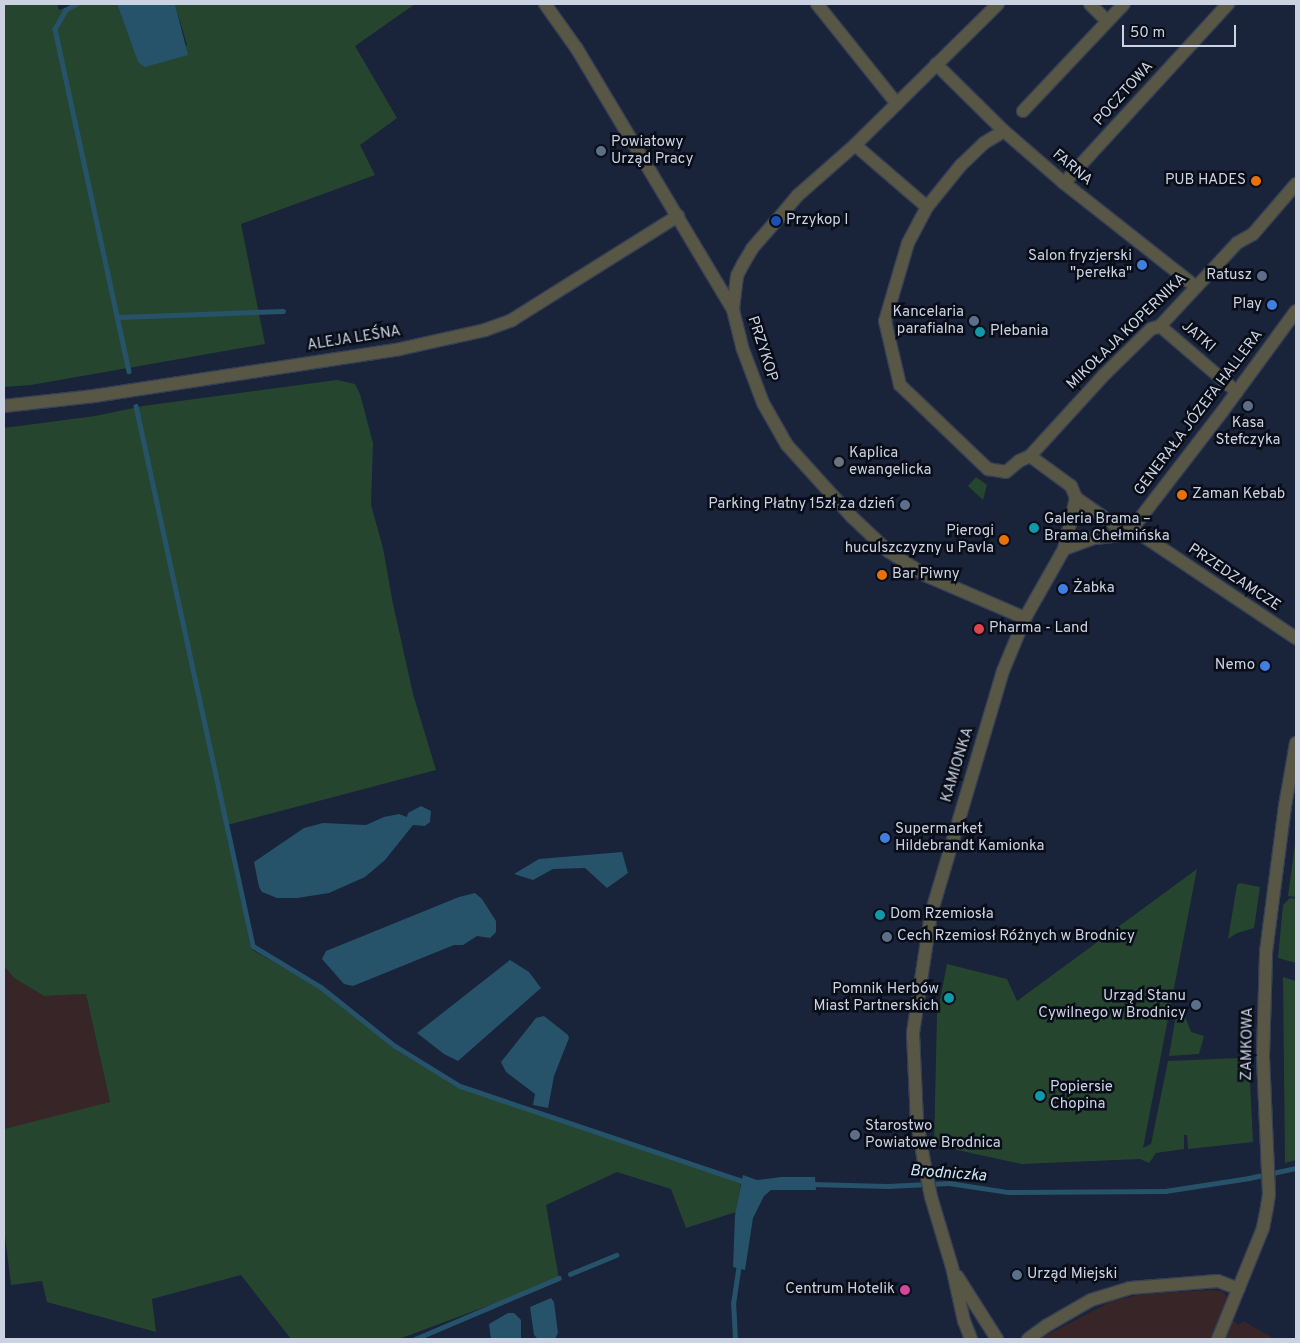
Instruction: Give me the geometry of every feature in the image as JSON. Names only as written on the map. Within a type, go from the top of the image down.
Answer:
[{"type":"street","points":[[545,4],[578,49],[733,310]]},
{"type":"street","points":[[817,4],[897,104]]},
{"type":"street","name":"PRZYKOP","points":[[998,4],[855,145],[798,195],[752,249],[737,276],[733,310],[742,347],[763,403],[787,445],[852,517],[888,551],[906,564],[925,575],[1025,618]]},
{"type":"street","points":[[1090,4],[1107,21]]},
{"type":"street","points":[[1023,111],[1124,4]]},
{"type":"street","name":"POCZTOWA","points":[[1064,184],[1228,4]]},
{"type":"street","name":"FARNA","points":[[936,64],[1004,131],[1064,184],[1196,287]]},
{"type":"street","points":[[855,145],[927,207],[961,165],[984,143],[1004,131]]},
{"type":"street","name":"MIKOŁAJA KOPERNIKA","points":[[927,207],[908,242],[886,321],[900,385],[988,469],[1006,472],[1019,461],[1030,456],[1104,375],[1151,329],[1160,326],[1237,243],[1250,236],[1296,184]]},
{"type":"street","name":"ALEJA LEŚNA","points":[[4,406],[94,396],[400,349],[485,330],[512,320],[678,216]]},
{"type":"street","name":"GENERAŁA JÓZEFA HALLERA","points":[[1128,534],[1237,392],[1296,310]]},
{"type":"street","name":"JATKI","points":[[1160,326],[1237,392]]},
{"type":"street","points":[[1030,456],[1071,486],[1076,498],[1128,534]]},
{"type":"street","name":"KAMIONKA","points":[[971,1337],[931,1197],[925,1167],[917,1122],[913,1033],[931,914],[1003,671],[1025,618],[1064,549],[1076,498]]},
{"type":"street","name":"PRZEDZAMCZE","points":[[1128,534],[1139,533],[1296,638]]},
{"type":"street","points":[[1064,549],[1095,538],[1128,534]]},
{"type":"street","name":"ZAMKOWA","points":[[1218,1339],[1263,1228],[1269,1194],[1262,1056],[1268,933],[1285,806],[1296,743]]},
{"type":"street","name":"KAMIONKA","points":[[952,1267],[997,1339]]},
{"type":"street","points":[[1028,1339],[1046,1326],[1091,1300],[1130,1288],[1218,1281],[1239,1289]]},
{"type":"shaded area","points":[[4,966],[14,978],[44,996],[86,994],[110,1103],[4,1129]]},
{"type":"shaded area","points":[[1222,1291],[1227,1297],[1222,1313],[1239,1325],[1243,1321],[1275,1339],[1039,1339],[1112,1301],[1143,1294]]},
{"type":"green space","points":[[4,4],[57,4],[59,10],[75,4],[117,4],[138,61],[187,45],[175,4],[415,4],[355,46],[397,118],[360,145],[375,175],[241,224],[265,344],[31,385],[4,387]]},
{"type":"green space","points":[[337,380],[355,384],[360,394],[373,443],[371,505],[383,548],[413,694],[436,770],[231,824],[224,823],[251,949],[320,989],[393,1048],[458,1088],[741,1183],[736,1212],[686,1228],[671,1189],[617,1172],[546,1205],[559,1279],[399,1339],[291,1339],[241,1275],[152,1299],[156,1332],[47,1302],[42,1281],[11,1285],[4,1228],[4,1129],[110,1102],[86,994],[44,996],[14,978],[4,966],[4,428],[95,416],[143,406]]},
{"type":"green space","points":[[976,477],[987,485],[983,500],[968,486]]},
{"type":"green space","points":[[1296,836],[1296,897],[1288,896]]},
{"type":"green space","points":[[1197,869],[1143,1148],[1151,1144],[1168,1061],[1240,1058],[1249,1062],[1253,1142],[1188,1149],[1187,1135],[1184,1135],[1184,1149],[1156,1153],[1149,1163],[1140,1159],[1022,1164],[934,1145],[937,1015],[947,964],[1007,979],[1017,1001]]},
{"type":"green space","points":[[1240,883],[1260,887],[1254,928],[1237,933],[1228,939],[1237,885]]},
{"type":"green space","points":[[1290,898],[1296,899],[1296,963],[1278,958],[1283,905]]},
{"type":"green space","points":[[1283,977],[1296,981],[1296,1160],[1285,1163]]},
{"type":"green space","points":[[1176,1015],[1185,1016],[1191,1032],[1204,1036],[1199,1054],[1169,1056]]},
{"type":"water","points":[[117,4],[175,4],[188,55],[145,67],[138,62]]},
{"type":"water","points":[[421,806],[431,811],[430,822],[425,826],[413,825],[385,860],[365,877],[329,893],[297,898],[277,898],[262,892],[259,887],[254,862],[304,828],[323,823],[366,825],[384,817],[399,814],[407,817],[408,813]]},
{"type":"water","points":[[622,852],[628,873],[607,888],[585,868],[553,869],[533,880],[514,874],[539,859]]},
{"type":"water","points":[[475,893],[482,899],[496,921],[496,932],[490,938],[477,936],[463,945],[454,945],[353,986],[344,984],[322,959],[326,951],[459,897]]},
{"type":"water","points":[[510,960],[529,972],[541,988],[458,1061],[444,1054],[417,1033]]},
{"type":"water","points":[[544,1016],[568,1035],[569,1038],[554,1076],[548,1108],[533,1105],[535,1094],[506,1072],[501,1062],[536,1018]]},
{"type":"water","points":[[743,1175],[757,1180],[781,1177],[815,1177],[816,1190],[771,1190],[764,1196],[753,1218],[745,1270],[733,1267],[735,1215]]},
{"type":"water","points":[[551,1298],[554,1302],[558,1333],[555,1339],[538,1339],[534,1335],[530,1307]]},
{"type":"water","points":[[508,1313],[514,1313],[521,1320],[521,1339],[491,1339],[489,1324]]},
{"type":"waterway","points":[[77,4],[66,10],[55,29],[129,371]]},
{"type":"waterway","points":[[118,317],[283,311]]},
{"type":"waterway","points":[[136,406],[253,946],[321,987],[395,1046],[460,1086],[745,1182]]},
{"type":"waterway","name":"Brodniczka","points":[[810,1184],[888,1186],[949,1183],[1008,1192],[1165,1191],[1249,1178],[1296,1168]]},
{"type":"waterway","points":[[570,1274],[616,1255]]},
{"type":"waterway","name":"Brodniczka","points":[[735,1339],[733,1304],[739,1264]]},
{"type":"waterway","points":[[415,1339],[559,1278]]},
{"type":"place","name":"Powiatowy Urząd Pracy","points":[[601,151]]},
{"type":"place","name":"PUB HADES","points":[[1256,181]]},
{"type":"place","name":"Przykop I","points":[[776,221]]},
{"type":"place","name":"Salon fryzjerski \"perełka\"","points":[[1142,265]]},
{"type":"place","name":"Ratusz","points":[[1262,276]]},
{"type":"place","name":"Play","points":[[1272,305]]},
{"type":"place","name":"Kancelaria parafialna","points":[[974,321]]},
{"type":"place","name":"Plebania","points":[[980,332]]},
{"type":"place","name":"Kasa Stefczyka","points":[[1248,406]]},
{"type":"place","name":"Kaplica ewangelicka","points":[[839,462]]},
{"type":"place","name":"Zaman Kebab","points":[[1182,495]]},
{"type":"place","name":"Parking Płatny 15zł za dzień","points":[[905,505]]},
{"type":"place","name":"Galeria Brama – Brama Chełmińska","points":[[1034,528]]},
{"type":"place","name":"Pierogi huculszczyzny u Pavla","points":[[1004,540]]},
{"type":"place","name":"Bar Piwny","points":[[882,575]]},
{"type":"place","name":"Żabka","points":[[1063,589]]},
{"type":"place","name":"Pharma - Land","points":[[979,629]]},
{"type":"place","name":"Nemo","points":[[1265,666]]},
{"type":"place","name":"Supermarket Hildebrandt Kamionka","points":[[885,838]]},
{"type":"place","name":"Dom Rzemiosła","points":[[880,915]]},
{"type":"place","name":"Cech Rzemiosł Różnych w Brodnicy","points":[[887,937]]},
{"type":"place","name":"Pomnik Herbów Miast Partnerskich","points":[[949,998]]},
{"type":"place","name":"Urząd Stanu Cywilnego w Brodnicy","points":[[1196,1005]]},
{"type":"place","name":"Popiersie Chopina","points":[[1040,1096]]},
{"type":"place","name":"Starostwo Powiatowe Brodnica","points":[[855,1135]]},
{"type":"place","name":"Urząd Miejski","points":[[1017,1275]]},
{"type":"place","name":"Centrum Hotelik","points":[[905,1290]]}]
